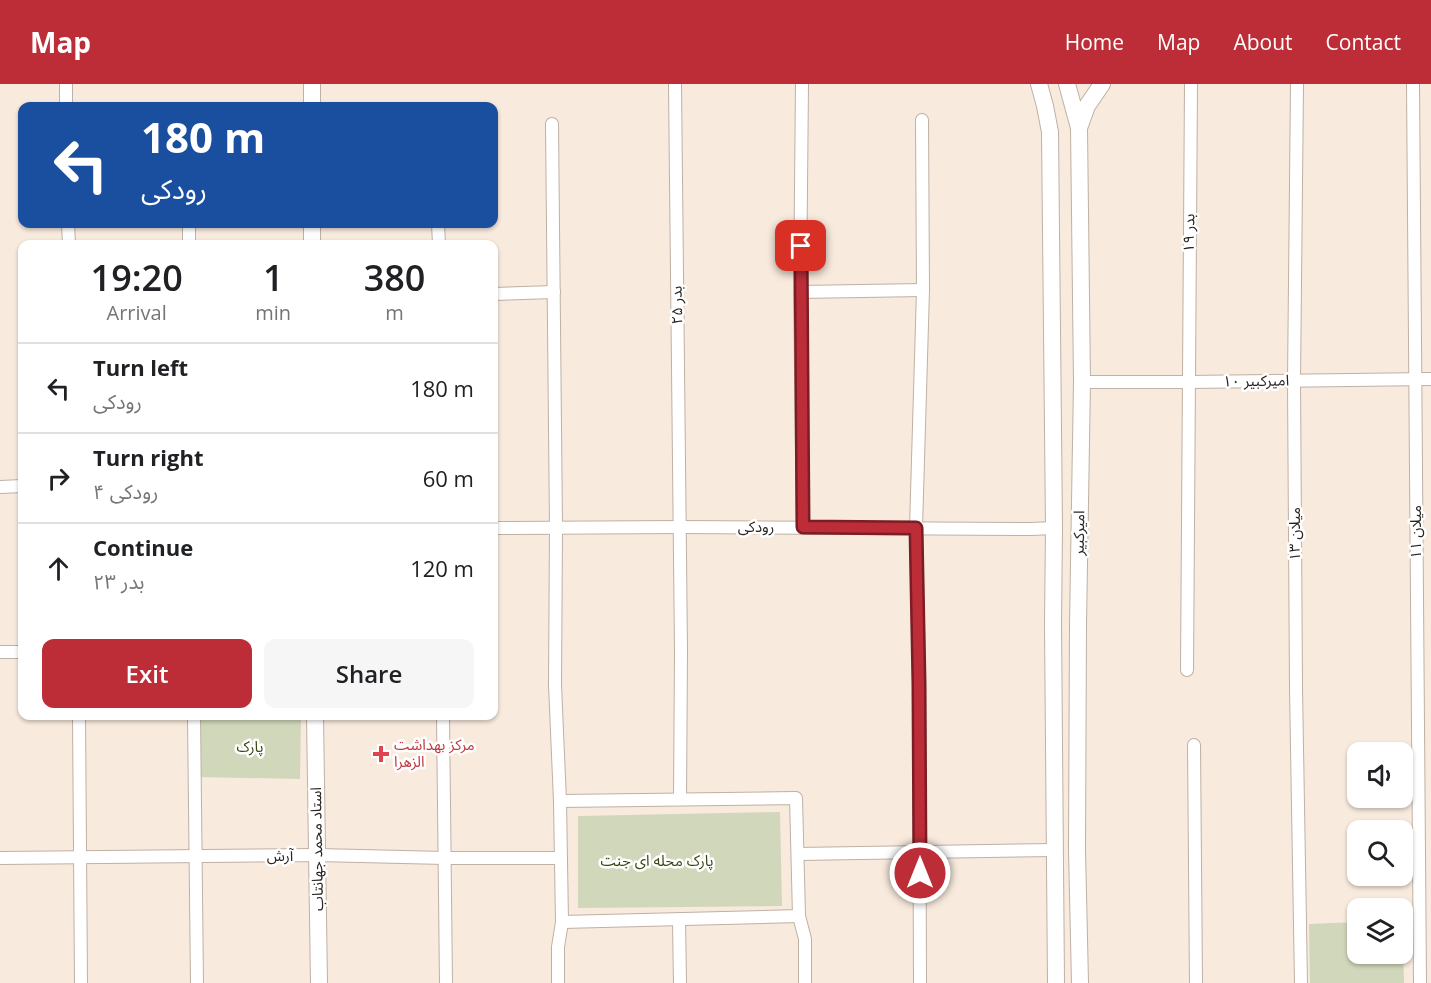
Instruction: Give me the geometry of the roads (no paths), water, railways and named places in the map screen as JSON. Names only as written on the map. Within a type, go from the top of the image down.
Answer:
[{"type":"street","points":[[66,84],[66,102]]},
{"type":"street","points":[[312,84],[312,102]]},
{"type":"street","name":"بدر ۲۵","points":[[675,84],[681,651],[680,799]]},
{"type":"street","points":[[802,84],[800,292],[803,527]]},
{"type":"street","name":"امیرکبیر","points":[[1039,84],[1050,132],[1056,983]]},
{"type":"street","name":"امیرکبیر","points":[[1067,84],[1079,128],[1082,382],[1077,624],[1077,850],[1080,983]]},
{"type":"street","points":[[1079,128],[1087,105],[1102,84]]},
{"type":"street","name":"بدر ۱۹","points":[[1186,670],[1191,84]]},
{"type":"street","name":"میلان ۱۳","points":[[1297,84],[1294,381],[1296,688],[1302,983]]},
{"type":"street","name":"میلان ۱۱","points":[[1413,84],[1420,983]]},
{"type":"street","points":[[920,983],[916,528],[923,290],[922,120]]},
{"type":"street","points":[[552,124],[556,528],[555,685],[562,922],[558,947],[558,983]]},
{"type":"street","points":[[800,292],[923,290]]},
{"type":"street","points":[[498,294],[554,292]]},
{"type":"street","name":"امیرکبیر ۱۰","points":[[1082,382],[1431,379]]},
{"type":"street","points":[[0,487],[18,486]]},
{"type":"street","name":"رودکی","points":[[498,528],[1054,528]]},
{"type":"street","points":[[1053,624],[1077,624]]},
{"type":"street","points":[[0,652],[18,652]]},
{"type":"street","points":[[79,720],[81,983]]},
{"type":"street","points":[[194,720],[197,983]]},
{"type":"street","name":"استاد محمد جهانتاب","points":[[315,720],[319,983]]},
{"type":"street","points":[[443,720],[446,983]]},
{"type":"street","points":[[1194,745],[1196,983]]},
{"type":"street","points":[[560,801],[796,798],[799,916],[805,939],[805,983]]},
{"type":"street","points":[[798,854],[1055,850]]},
{"type":"street","name":"آرش","points":[[0,858],[318,855],[561,858]]},
{"type":"street","points":[[562,922],[799,916]]},
{"type":"street","points":[[679,920],[680,983]]},
{"type":"place","name":"مرکز بهداشت الزهرا","points":[[381,754]]},
{"type":"park label","name":"پارک","points":[[250,747]]},
{"type":"park label","name":"پارک محله ای جنت","points":[[657,861]]}]
